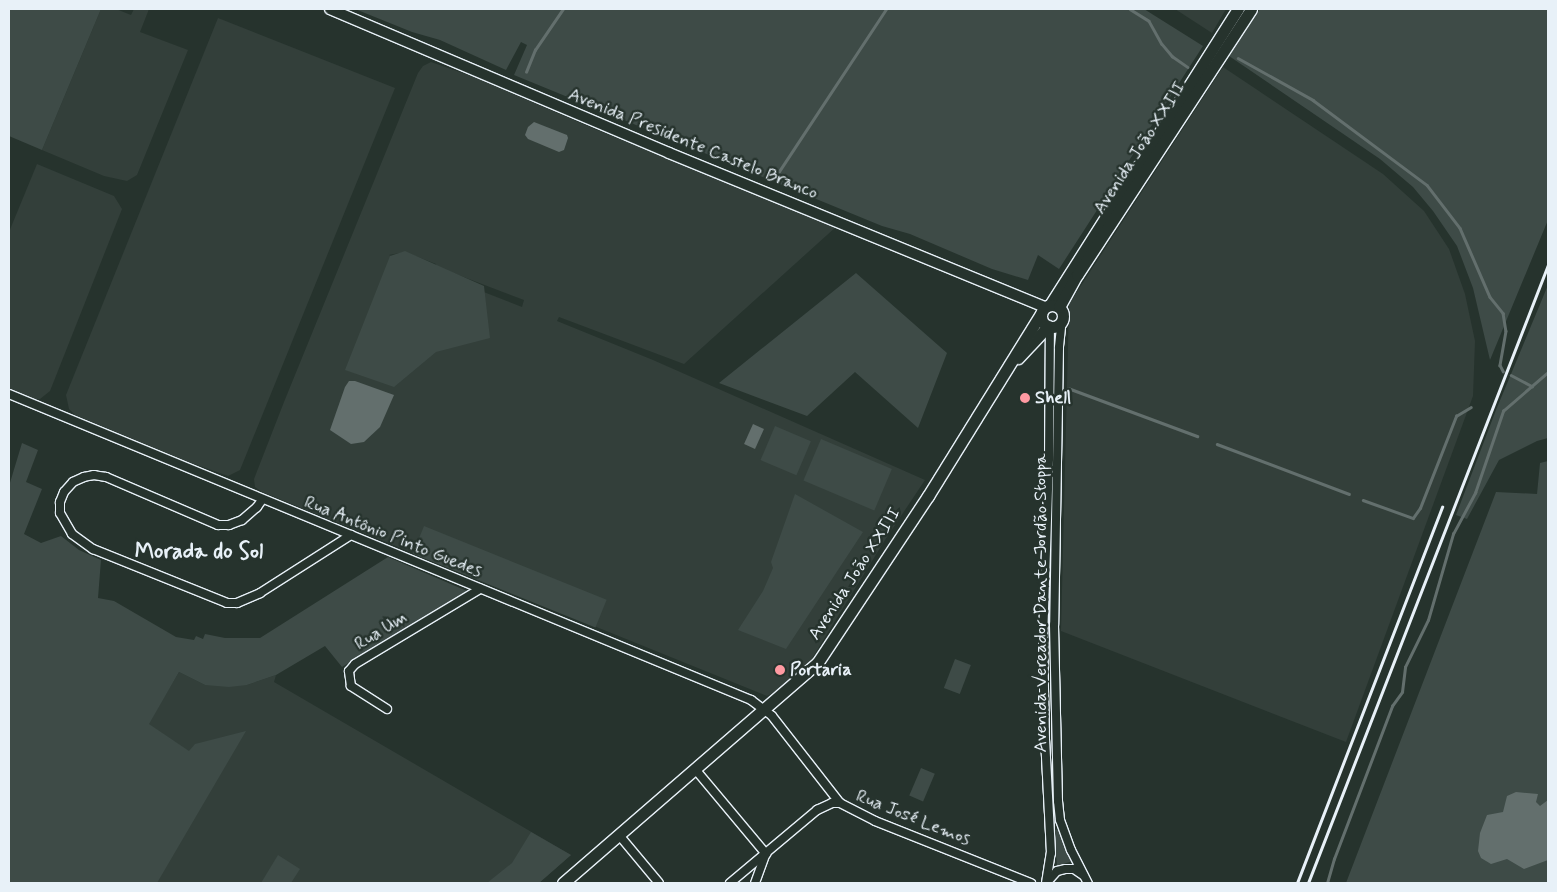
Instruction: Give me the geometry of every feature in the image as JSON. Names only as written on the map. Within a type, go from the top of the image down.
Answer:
[{"type":"main road","name":"Avenida João XXIII","points":[[1051,310],[1238,9]]},
{"type":"main road","name":"Avenida João XXIII","points":[[563,883],[765,710],[810,670],[827,651],[1005,372],[1077,275],[1251,9]]},
{"type":"main road","name":"Avenida João XXIII","points":[[1005,372],[1049,326],[1058,325],[1051,310]]},
{"type":"main road","points":[[1049,326],[1041,320],[1051,310]]},
{"type":"street","name":"Avenida Presidente Castelo Branco","points":[[330,9],[669,153],[1051,310]]},
{"type":"street","name":"Avenida Vereador Dante Jordão Stoppa","points":[[1051,310],[1059,348],[1054,625],[1055,744],[1060,820],[1070,850],[1088,882]]},
{"type":"street","name":"Avenida Vereador Dante Jordão Stoppa","points":[[1046,883],[1051,852],[1043,640],[1049,459],[1049,326]]},
{"type":"street","name":"Rua Antônio Pinto Guedes","points":[[9,394],[262,500],[751,700],[765,710]]},
{"type":"street","points":[[262,500],[242,520],[229,525],[218,525],[106,477],[94,475],[73,482],[64,492],[60,502],[60,513],[72,534],[93,549],[226,603],[237,603],[260,593],[350,535]]},
{"type":"street","name":"Rua Um","points":[[387,709],[351,686],[349,671],[355,664],[480,589]]},
{"type":"street","name":"Rua José Lemos","points":[[765,710],[840,804],[875,821],[1031,883]]},
{"type":"street","points":[[695,769],[766,854]]},
{"type":"street","points":[[730,883],[817,810],[832,803],[840,804]]},
{"type":"street","points":[[619,835],[659,883]]},
{"type":"street","points":[[756,883],[766,854]]},
{"type":"street","name":"Avenida Vereador Dante Jordão Stoppa","points":[[1046,883],[1057,871],[1066,869],[1082,873],[1088,882]]},
{"type":"shaded area","points":[[9,9],[101,9],[42,150],[9,136]]},
{"type":"shaded area","points":[[101,9],[116,9],[131,15],[134,9],[149,9],[140,32],[188,50],[137,175],[127,181],[104,176],[42,150]]},
{"type":"shaded area","points":[[355,9],[1144,9],[1203,46],[1059,269],[1038,255],[1028,280],[992,269],[910,234],[882,226],[514,75],[527,45],[521,42],[506,70],[440,40],[412,32]]},
{"type":"shaded area","points":[[1175,9],[1226,9],[1212,33]]},
{"type":"shaded area","points":[[1260,9],[1548,9],[1548,220],[1490,360],[1473,288],[1457,246],[1433,211],[1413,187],[1380,159],[1229,56]]},
{"type":"shaded area","points":[[218,18],[395,88],[240,470],[228,476],[186,461],[75,415],[69,409],[66,395]]},
{"type":"shaded area","points":[[431,62],[474,77],[597,130],[837,226],[684,364],[559,317],[557,321],[653,360],[925,480],[885,540],[811,660],[778,690],[767,696],[262,492],[255,487],[254,479],[284,402],[418,73],[423,66]],"holes":[[[405,252],[436,264],[435,266],[524,300],[522,307],[389,255]]]},
{"type":"shaded area","points":[[1223,67],[1383,174],[1424,211],[1449,249],[1465,294],[1475,341],[1473,396],[1346,742],[1061,631],[1069,304]]},
{"type":"shaded area","points":[[534,122],[567,135],[568,138],[564,150],[559,152],[528,139],[525,135],[528,127]]},
{"type":"shaded area","points":[[37,164],[114,196],[122,209],[50,391],[40,399],[34,399],[9,388],[9,232]]},
{"type":"shaded area","points":[[405,251],[484,286],[490,338],[436,352],[394,387],[345,370],[390,256]]},
{"type":"shaded area","points":[[856,273],[947,353],[918,428],[855,372],[807,416],[719,383]]},
{"type":"shaded area","points":[[1548,285],[1548,438],[1537,441],[1499,460],[1467,519],[1456,515],[1496,410]]},
{"type":"shaded area","points":[[349,381],[355,381],[394,395],[380,427],[364,442],[351,444],[330,430],[345,387]]},
{"type":"shaded area","points":[[753,424],[764,429],[755,449],[744,444]]},
{"type":"shaded area","points":[[775,426],[811,441],[796,475],[761,460]]},
{"type":"shaded area","points":[[821,439],[892,469],[874,511],[803,480]]},
{"type":"shaded area","points":[[22,443],[38,450],[26,482],[42,489],[24,534],[41,543],[61,536],[79,550],[101,560],[98,598],[114,601],[176,637],[194,640],[196,636],[203,639],[205,634],[225,638],[260,638],[388,557],[467,591],[342,667],[325,646],[276,675],[247,685],[229,687],[205,685],[179,672],[149,724],[189,751],[195,744],[246,731],[157,883],[9,883],[9,486]]},
{"type":"shaded area","points":[[1548,461],[1548,883],[1346,883],[1496,492],[1537,494],[1540,463]]},
{"type":"shaded area","points":[[795,494],[863,532],[786,649],[738,630],[763,591],[773,568],[771,562]]},
{"type":"shaded area","points":[[424,526],[607,600],[595,628],[413,554]]},
{"type":"shaded area","points":[[955,659],[971,665],[960,694],[944,688]]},
{"type":"shaded area","points":[[179,672],[205,685],[247,685],[276,675],[274,682],[571,855],[539,883],[56,883],[188,751],[148,724]]},
{"type":"shaded area","points":[[921,768],[935,774],[923,801],[909,796]]},
{"type":"shaded area","points":[[1516,792],[1538,794],[1536,802],[1540,806],[1548,800],[1548,860],[1524,869],[1507,859],[1491,864],[1481,858],[1478,851],[1480,833],[1487,815],[1503,812],[1507,796]]},
{"type":"shaded area","points":[[1060,829],[1073,861],[1057,866],[1054,830]]},
{"type":"shaded area","points":[[531,832],[571,855],[539,883],[487,883],[512,863]]},
{"type":"shaded area","points":[[278,855],[300,869],[291,883],[261,883]]},
{"type":"waterway","points":[[526,72],[535,50],[563,9]]},
{"type":"waterway","points":[[776,176],[886,9]]},
{"type":"waterway","points":[[1130,9],[1149,21],[1162,44],[1172,56],[1188,67]]},
{"type":"waterway","points":[[1238,58],[1313,100],[1427,185],[1460,228],[1490,297],[1503,313],[1506,331],[1500,365],[1503,371]]},
{"type":"waterway","points":[[1327,883],[1334,859],[1392,706],[1402,692],[1405,667],[1428,620],[1453,534],[1475,493],[1503,411],[1548,372]]},
{"type":"waterway","points":[[1511,375],[1532,386]]},
{"type":"waterway","points":[[1068,388],[1197,436]]},
{"type":"waterway","points":[[1363,500],[1413,518],[1420,508],[1456,416],[1471,407]]},
{"type":"waterway","points":[[1217,444],[1349,494]]},
{"type":"railway","points":[[1308,883],[1548,265]]},
{"type":"railway","points":[[1297,883],[1442,507]]},
{"type":"place","name":"Shell","points":[[1025,398]]},
{"type":"place","name":"Portaria","points":[[780,670]]},
{"type":"district","name":"Morada do Sol","points":[[199,553]]}]
